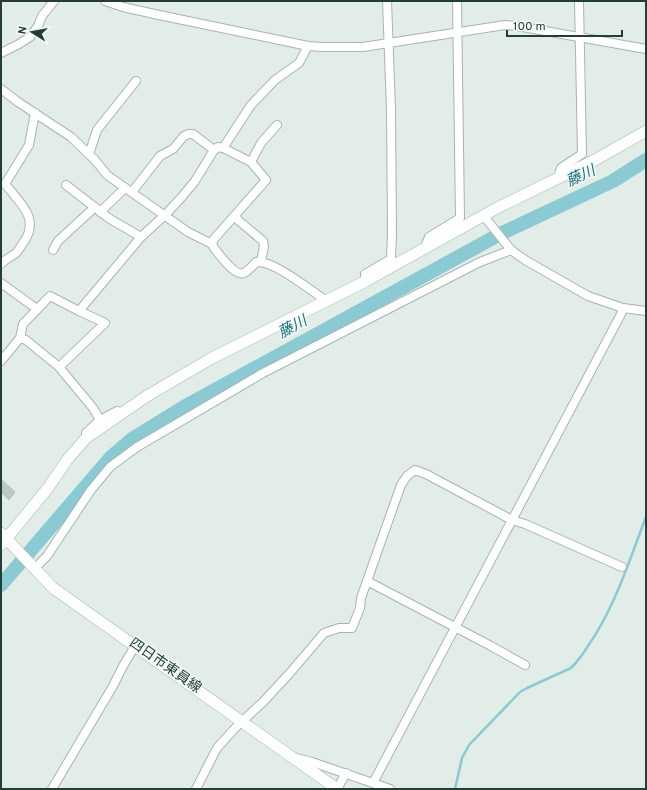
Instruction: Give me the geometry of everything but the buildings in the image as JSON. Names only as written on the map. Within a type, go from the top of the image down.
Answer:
[{"type":"street","points":[[1,54],[30,37],[38,26],[42,16],[54,1]]},
{"type":"street","points":[[366,281],[365,274],[390,259],[392,203],[390,42],[387,1]]},
{"type":"street","points":[[424,249],[429,237],[460,218],[457,1]]},
{"type":"street","points":[[558,177],[561,168],[582,154],[579,1]]},
{"type":"street","points":[[107,2],[123,7],[308,46],[363,47],[505,25],[580,36],[646,48]]},
{"type":"street","points":[[223,148],[251,105],[275,80],[299,63],[308,46]]},
{"type":"street","points":[[89,154],[97,130],[136,81]]},
{"type":"street","points":[[1,89],[71,137],[89,154],[107,175],[188,232],[212,244],[233,270],[239,274],[244,273],[256,262],[261,262],[280,269],[321,297],[324,302]]},
{"type":"street","points":[[1,264],[4,260],[16,253],[28,236],[31,222],[28,214],[5,184],[29,145],[35,113]]},
{"type":"street","points":[[251,162],[262,143],[277,126]]},
{"type":"street","points":[[3,539],[48,488],[67,460],[86,438],[147,396],[212,358],[366,281],[424,249],[486,218],[558,177],[595,160],[646,131]]},
{"type":"street","points":[[132,192],[160,156],[173,149],[184,136],[192,134],[214,150]]},
{"type":"street","points":[[79,311],[141,237],[165,215],[195,181],[214,150],[218,147],[251,162],[266,180],[214,239],[212,244]]},
{"type":"street","points":[[66,185],[110,219],[141,237]]},
{"type":"street","points":[[53,250],[58,241],[125,188]]},
{"type":"street","points":[[235,216],[239,222],[262,241],[264,246],[261,262]]},
{"type":"street","points":[[486,218],[509,248],[525,260],[588,296],[623,308],[646,311]]},
{"type":"street","points":[[32,566],[47,556],[90,490],[110,467],[137,447],[262,373],[509,248]]},
{"type":"street","points":[[1,283],[37,309]]},
{"type":"street","points":[[1,361],[20,338],[23,324],[50,296],[105,323],[59,367]]},
{"type":"street","points":[[373,783],[623,308]]},
{"type":"street","points":[[20,338],[26,340],[59,367],[93,408],[100,420]]},
{"type":"street","points":[[86,438],[86,433],[100,420],[117,411],[125,412]]},
{"type":"street","points":[[196,789],[217,748],[242,721],[263,702],[324,633],[339,628],[352,628],[360,608],[361,598],[401,485],[407,476],[415,470],[426,474],[512,520],[525,524],[622,567]]},
{"type":"street","name":"四日市東員線","points":[[3,539],[14,548],[53,588],[337,789]]},
{"type":"street","points":[[367,581],[525,665]]},
{"type":"street","points":[[52,789],[135,646]]},
{"type":"street","points":[[293,758],[312,762],[390,789]]},
{"type":"street","points":[[337,789],[346,773]]},
{"type":"waterway","name":"藤川","points":[[1,585],[111,457],[132,439],[184,407],[502,233],[613,181],[646,160]]},
{"type":"waterway","points":[[455,789],[462,758],[469,745],[520,692],[571,668],[582,655],[598,631],[614,600],[646,517]]}]
